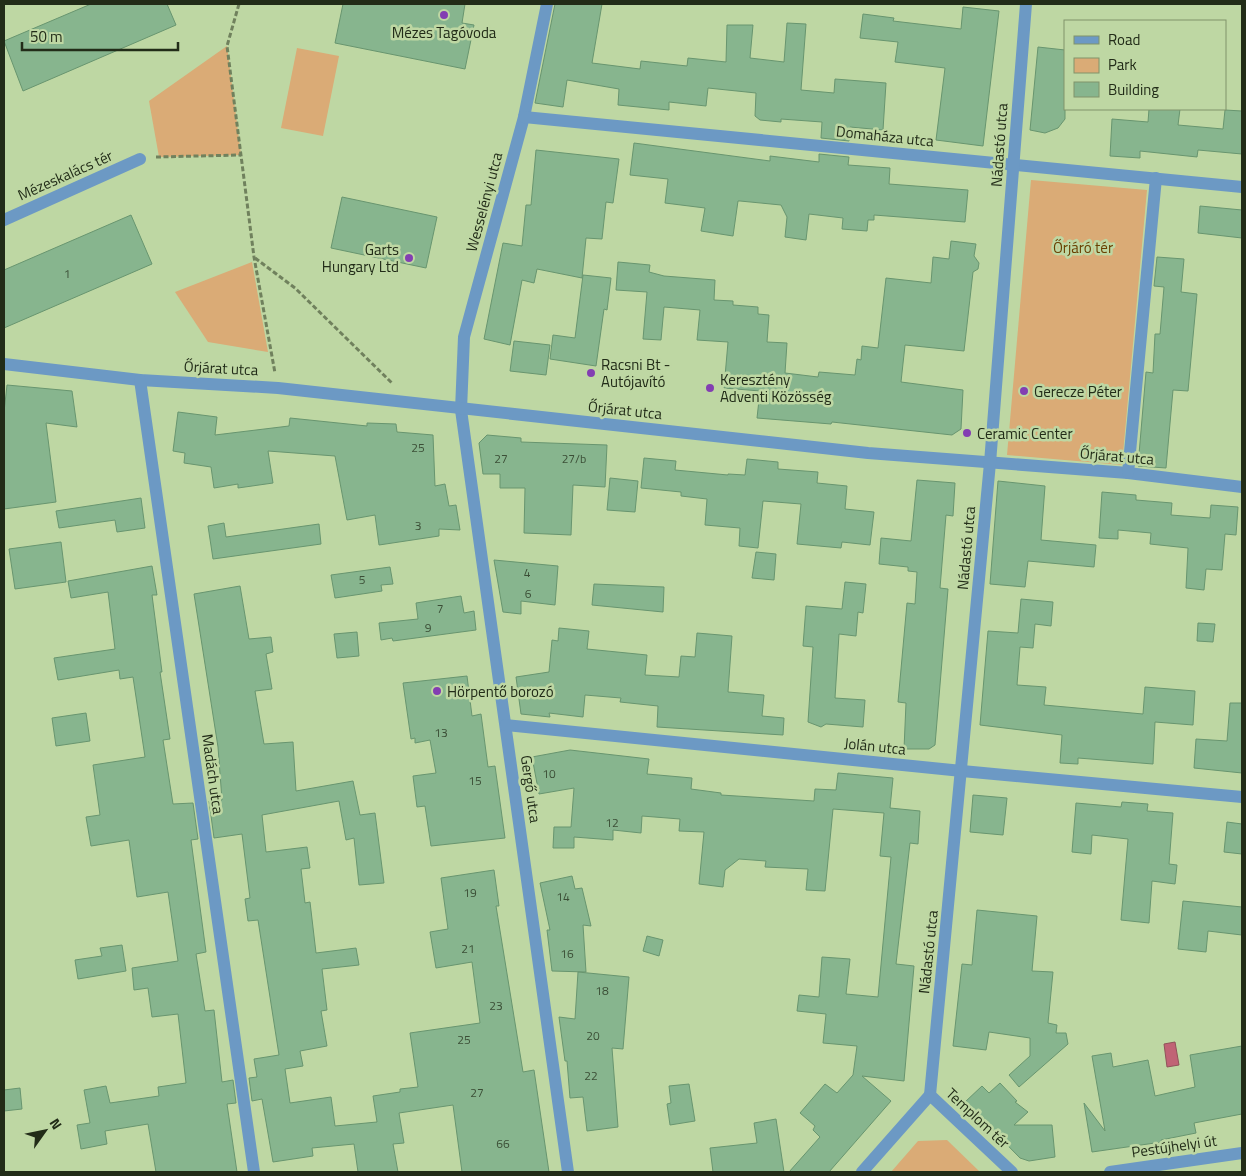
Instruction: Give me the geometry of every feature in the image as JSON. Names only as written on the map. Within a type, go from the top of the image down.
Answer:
[{"type":"street","name":"Wesselényi utca","points":[[462,410],[464,338],[524,117],[547,4]]},
{"type":"street","name":"Nádastó utca","points":[[930,1096],[990,462],[1026,4]]},
{"type":"street","name":"Domaháza utca","points":[[524,117],[1242,187]]},
{"type":"street","name":"Mézeskalács tér","points":[[4,220],[140,159]]},
{"type":"street","points":[[1128,473],[1156,178]]},
{"type":"street","name":"Őrjárat utca","points":[[4,364],[140,380],[278,388],[462,410],[868,453],[1128,473],[1242,487]]},
{"type":"street","name":"Madách utca","points":[[140,380],[254,1172]]},
{"type":"street","name":"Gergő utca","points":[[462,410],[568,1172]]},
{"type":"street","name":"Jolán utca","points":[[506,725],[1242,797]]},
{"type":"street","name":"Templom tér","points":[[862,1172],[930,1096],[1012,1172]]},
{"type":"street","name":"Pestújhelyi út","points":[[1110,1172],[1242,1153]]},
{"type":"path","points":[[239,4],[227,46],[254,257],[278,388]]},
{"type":"path","points":[[140,159],[241,156]]},
{"type":"path","points":[[254,257],[295,288],[399,389],[409,404]]},
{"type":"green space","points":[[227,46],[241,155],[159,157],[149,101]]},
{"type":"green space","points":[[297,48],[339,56],[323,136],[281,128]]},
{"type":"green space","name":"Őrjáró tér","points":[[1031,180],[1147,190],[1122,465],[1007,455]]},
{"type":"green space","points":[[252,262],[268,352],[208,342],[175,292]]},
{"type":"green space","points":[[947,1140],[980,1172],[891,1172],[918,1141]]},
{"type":"shaded area","points":[[1175,1042],[1179,1065],[1167,1067],[1164,1044]]},
{"type":"building","points":[[91,4],[167,4],[176,25],[23,91],[4,41]]},
{"type":"building","points":[[343,4],[465,4],[462,23],[474,25],[465,69],[335,43]]},
{"type":"building","points":[[555,4],[602,4],[592,63],[640,69],[641,61],[687,66],[688,58],[726,62],[727,25],[753,25],[750,58],[784,62],[787,23],[806,24],[801,90],[834,93],[835,79],[886,83],[883,130],[850,127],[849,141],[821,138],[822,122],[781,119],[781,122],[760,120],[755,116],[756,93],[708,88],[706,106],[669,102],[669,110],[618,105],[619,89],[567,80],[563,107],[535,103]]},
{"type":"building","points":[[963,7],[999,11],[983,146],[936,140],[945,68],[895,62],[898,42],[860,38],[863,14],[894,18],[893,21],[961,29]]},
{"type":"building","points":[[1038,47],[1064,50],[1065,119],[1058,128],[1045,133],[1030,130]]},
{"type":"building","points":[[1149,110],[1180,110],[1178,125],[1223,129],[1225,110],[1242,111],[1242,154],[1198,150],[1197,157],[1140,151],[1140,158],[1110,156],[1112,119],[1148,122]]},
{"type":"building","points":[[634,143],[770,161],[770,156],[819,162],[819,154],[849,157],[848,165],[890,168],[889,184],[968,190],[965,222],[874,215],[874,220],[868,220],[867,231],[842,229],[843,218],[809,214],[806,240],[785,237],[787,217],[781,205],[738,201],[733,236],[701,231],[705,208],[665,203],[668,179],[630,175]]},
{"type":"building","points":[[536,150],[619,159],[613,203],[606,202],[602,239],[586,238],[582,278],[537,269],[534,283],[522,280],[510,345],[484,339],[503,243],[522,246],[526,205],[531,205]]},
{"type":"building","points":[[342,197],[437,217],[426,268],[331,248]]},
{"type":"building","points":[[1200,206],[1242,210],[1242,238],[1198,233]]},
{"type":"building","points":[[131,215],[152,264],[4,328],[4,270]]},
{"type":"building","points":[[951,241],[976,244],[974,256],[979,263],[978,269],[973,272],[964,351],[905,345],[901,382],[963,390],[961,429],[952,435],[832,422],[831,424],[757,418],[760,391],[724,388],[728,342],[697,340],[700,310],[664,307],[661,340],[643,339],[647,292],[616,290],[618,262],[650,265],[649,272],[664,276],[715,280],[714,300],[733,301],[733,305],[758,307],[758,314],[769,315],[767,342],[787,343],[785,373],[818,377],[819,372],[855,375],[857,359],[861,360],[862,346],[878,348],[886,278],[931,283],[933,257],[949,259]]},
{"type":"building","points":[[1157,257],[1184,259],[1181,292],[1197,294],[1188,391],[1173,390],[1166,468],[1138,466],[1146,372],[1153,373],[1155,334],[1160,334],[1164,287],[1154,286]]},
{"type":"building","points":[[583,275],[611,278],[607,310],[604,309],[596,366],[550,359],[553,335],[575,338]]},
{"type":"building","points":[[514,341],[550,345],[546,375],[510,371]]},
{"type":"building","points":[[7,385],[72,391],[77,427],[46,423],[56,502],[4,509],[4,412]]},
{"type":"building","points":[[178,412],[217,417],[215,435],[289,426],[290,418],[367,426],[367,423],[396,424],[397,432],[433,435],[435,486],[445,484],[449,506],[456,505],[460,530],[439,529],[439,536],[379,545],[375,515],[347,520],[335,456],[268,451],[273,483],[238,488],[238,484],[214,488],[211,467],[184,463],[185,453],[173,451]]},
{"type":"building","points":[[487,435],[521,438],[521,442],[607,445],[605,487],[573,485],[571,535],[524,533],[525,488],[500,488],[500,474],[483,474],[479,443]]},
{"type":"building","points":[[644,458],[676,461],[675,470],[728,475],[745,475],[747,459],[778,462],[778,469],[818,472],[817,483],[847,486],[845,509],[874,512],[870,545],[842,542],[841,548],[797,544],[801,504],[763,501],[758,548],[739,546],[740,528],[705,525],[707,499],[681,496],[681,492],[641,488]]},
{"type":"building","points":[[610,478],[638,481],[635,512],[607,510]]},
{"type":"building","points":[[917,480],[955,483],[953,516],[946,515],[940,588],[948,589],[935,745],[929,749],[904,749],[906,703],[898,702],[907,603],[915,604],[917,572],[908,571],[908,567],[879,564],[881,538],[911,541]]},
{"type":"building","points":[[998,481],[1045,486],[1041,540],[1096,545],[1094,567],[1028,561],[1025,587],[990,584]]},
{"type":"building","points":[[1102,492],[1136,495],[1136,500],[1172,503],[1171,515],[1210,518],[1211,505],[1238,507],[1236,535],[1225,534],[1222,570],[1206,569],[1204,590],[1186,588],[1188,548],[1150,544],[1151,533],[1118,530],[1118,539],[1099,538]]},
{"type":"building","points":[[141,498],[145,528],[117,532],[115,520],[59,528],[56,511]]},
{"type":"building","points":[[224,523],[226,537],[319,524],[321,544],[213,559],[208,526]]},
{"type":"building","points":[[61,542],[66,582],[15,589],[9,549]]},
{"type":"building","points":[[756,552],[776,554],[774,580],[752,578]]},
{"type":"building","points":[[494,560],[558,566],[555,605],[521,601],[521,614],[503,612]]},
{"type":"building","points":[[152,566],[157,595],[152,595],[162,672],[160,672],[170,739],[163,740],[173,804],[193,803],[198,839],[191,840],[206,952],[196,954],[205,1011],[214,1010],[222,1082],[233,1080],[236,1103],[227,1104],[237,1172],[156,1172],[148,1124],[105,1131],[107,1144],[81,1149],[77,1125],[90,1123],[84,1090],[106,1086],[110,1103],[159,1096],[158,1087],[186,1083],[178,1014],[152,1017],[148,988],[134,990],[132,968],[178,961],[168,892],[137,897],[129,840],[91,846],[86,817],[100,815],[93,765],[145,757],[133,677],[120,679],[119,670],[58,680],[54,658],[115,649],[108,592],[71,598],[68,581]]},
{"type":"building","points":[[390,567],[393,584],[381,585],[382,591],[335,598],[331,575]]},
{"type":"building","points":[[845,582],[866,584],[863,613],[858,612],[856,636],[839,634],[835,698],[865,700],[863,727],[826,724],[821,727],[808,722],[813,647],[803,646],[806,606],[842,609]]},
{"type":"building","points":[[594,584],[664,587],[663,612],[592,605]]},
{"type":"building","points":[[240,586],[249,639],[271,637],[273,652],[266,654],[272,689],[255,691],[264,744],[293,742],[296,791],[353,781],[360,815],[375,813],[384,883],[359,885],[354,838],[346,840],[339,801],[262,815],[266,852],[307,847],[310,868],[301,869],[305,903],[310,902],[316,953],[356,948],[359,965],[322,969],[327,1010],[321,1011],[327,1046],[300,1051],[303,1066],[285,1069],[290,1103],[331,1097],[335,1126],[377,1122],[373,1096],[400,1092],[400,1089],[418,1087],[410,1033],[480,1023],[472,962],[436,968],[430,932],[448,929],[441,878],[494,870],[499,906],[496,906],[523,1072],[534,1070],[549,1172],[462,1172],[453,1105],[399,1113],[404,1143],[393,1144],[398,1172],[358,1172],[354,1144],[312,1148],[313,1156],[273,1162],[262,1099],[252,1101],[249,1078],[257,1077],[254,1059],[279,1055],[258,920],[248,921],[245,899],[250,898],[242,834],[214,838],[209,801],[222,800],[218,747],[194,594]]},
{"type":"building","points":[[461,596],[464,613],[474,611],[476,630],[393,641],[392,638],[381,640],[379,623],[418,619],[416,603]]},
{"type":"building","points":[[1021,599],[1053,602],[1051,626],[1035,624],[1033,648],[1020,647],[1017,685],[1046,687],[1044,705],[1143,714],[1145,687],[1195,691],[1193,725],[1155,722],[1153,764],[1078,758],[1078,764],[1060,763],[1062,735],[980,725],[988,631],[1018,633]]},
{"type":"building","points":[[1198,623],[1215,624],[1213,642],[1197,641]]},
{"type":"building","points":[[559,628],[589,631],[587,649],[647,655],[645,675],[679,677],[681,656],[695,657],[697,633],[732,636],[728,692],[764,695],[762,716],[784,718],[783,735],[657,727],[658,706],[620,702],[621,698],[585,695],[583,717],[549,713],[550,717],[521,714],[516,677],[549,672],[552,640],[558,641]]},
{"type":"building","points":[[357,632],[359,656],[337,658],[334,634]]},
{"type":"building","points":[[467,676],[472,716],[481,714],[488,767],[495,766],[505,838],[431,846],[425,806],[417,807],[413,776],[436,773],[430,740],[415,743],[415,738],[411,739],[403,683]]},
{"type":"building","points":[[1230,703],[1242,703],[1242,773],[1194,768],[1196,739],[1227,741]]},
{"type":"building","points":[[86,713],[90,741],[56,746],[52,718]]},
{"type":"building","points":[[570,750],[649,759],[647,774],[692,778],[691,789],[721,793],[721,795],[814,801],[815,789],[836,790],[838,773],[893,778],[890,808],[920,811],[918,844],[910,843],[896,964],[914,966],[904,1081],[862,1076],[891,1101],[829,1172],[789,1172],[820,1137],[813,1130],[815,1126],[800,1113],[825,1084],[837,1093],[853,1075],[857,1046],[823,1043],[826,1014],[797,1011],[799,995],[819,997],[822,957],[850,959],[846,994],[878,997],[891,857],[880,856],[884,813],[833,809],[825,891],[806,890],[808,869],[765,867],[766,861],[739,859],[725,870],[723,887],[699,884],[704,832],[679,831],[680,819],[642,816],[641,833],[613,830],[613,840],[574,837],[574,848],[553,848],[554,827],[571,827],[574,788],[539,794],[532,757]]},
{"type":"building","points":[[973,795],[1007,798],[1003,835],[970,832]]},
{"type":"building","points":[[1122,802],[1148,804],[1147,811],[1173,813],[1169,864],[1177,865],[1175,884],[1152,881],[1149,923],[1121,920],[1128,839],[1092,835],[1091,854],[1072,852],[1076,803],[1121,807]]},
{"type":"building","points":[[1227,822],[1242,824],[1242,854],[1224,852]]},
{"type":"building","points":[[572,876],[575,889],[582,888],[591,926],[583,925],[586,972],[552,971],[547,930],[550,930],[540,883]]},
{"type":"building","points":[[1183,901],[1242,907],[1242,935],[1208,931],[1206,952],[1178,949]]},
{"type":"building","points":[[977,910],[1037,916],[1032,971],[1053,972],[1048,1023],[1057,1025],[1056,1033],[1066,1033],[1068,1044],[1019,1087],[1009,1075],[1030,1056],[1030,1038],[989,1032],[986,1050],[953,1046],[962,964],[972,965]]},
{"type":"building","points":[[647,936],[663,940],[659,956],[643,951]]},
{"type":"building","points":[[122,945],[126,971],[78,979],[75,960],[102,956],[100,948]]},
{"type":"building","points":[[578,972],[629,977],[623,1049],[612,1048],[618,1127],[587,1131],[583,1097],[570,1098],[567,1061],[565,1061],[559,1017],[575,1019]]},
{"type":"building","points":[[1242,1046],[1242,1114],[1194,1123],[1196,1133],[1161,1140],[1162,1142],[1092,1152],[1084,1103],[1105,1131],[1092,1056],[1111,1053],[1113,1067],[1148,1060],[1155,1096],[1195,1087],[1190,1055]]},
{"type":"building","points":[[1000,1083],[1017,1101],[1015,1102],[1028,1112],[1014,1125],[1052,1125],[1055,1157],[1029,1161],[1020,1158],[965,1102],[982,1086],[989,1093]]},
{"type":"building","points":[[689,1084],[695,1121],[670,1125],[667,1104],[671,1103],[669,1086]]},
{"type":"building","points":[[20,1088],[22,1109],[4,1111],[4,1090]]},
{"type":"building","points":[[776,1119],[784,1172],[713,1172],[710,1148],[757,1143],[754,1123]]},
{"type":"place","name":"Mézes Tagóvoda","points":[[444,15]]},
{"type":"place","name":"Garts Hungary Ltd","points":[[409,258]]},
{"type":"place","name":"Racsni Bt - Autójavító","points":[[591,373]]},
{"type":"place","name":"Keresztény Adventi Közösség","points":[[710,388]]},
{"type":"place","name":"Gerecze Péter","points":[[1024,391]]},
{"type":"place","name":"Ceramic Center","points":[[967,433]]},
{"type":"place","name":"Hörpentő borozó","points":[[437,691]]}]
